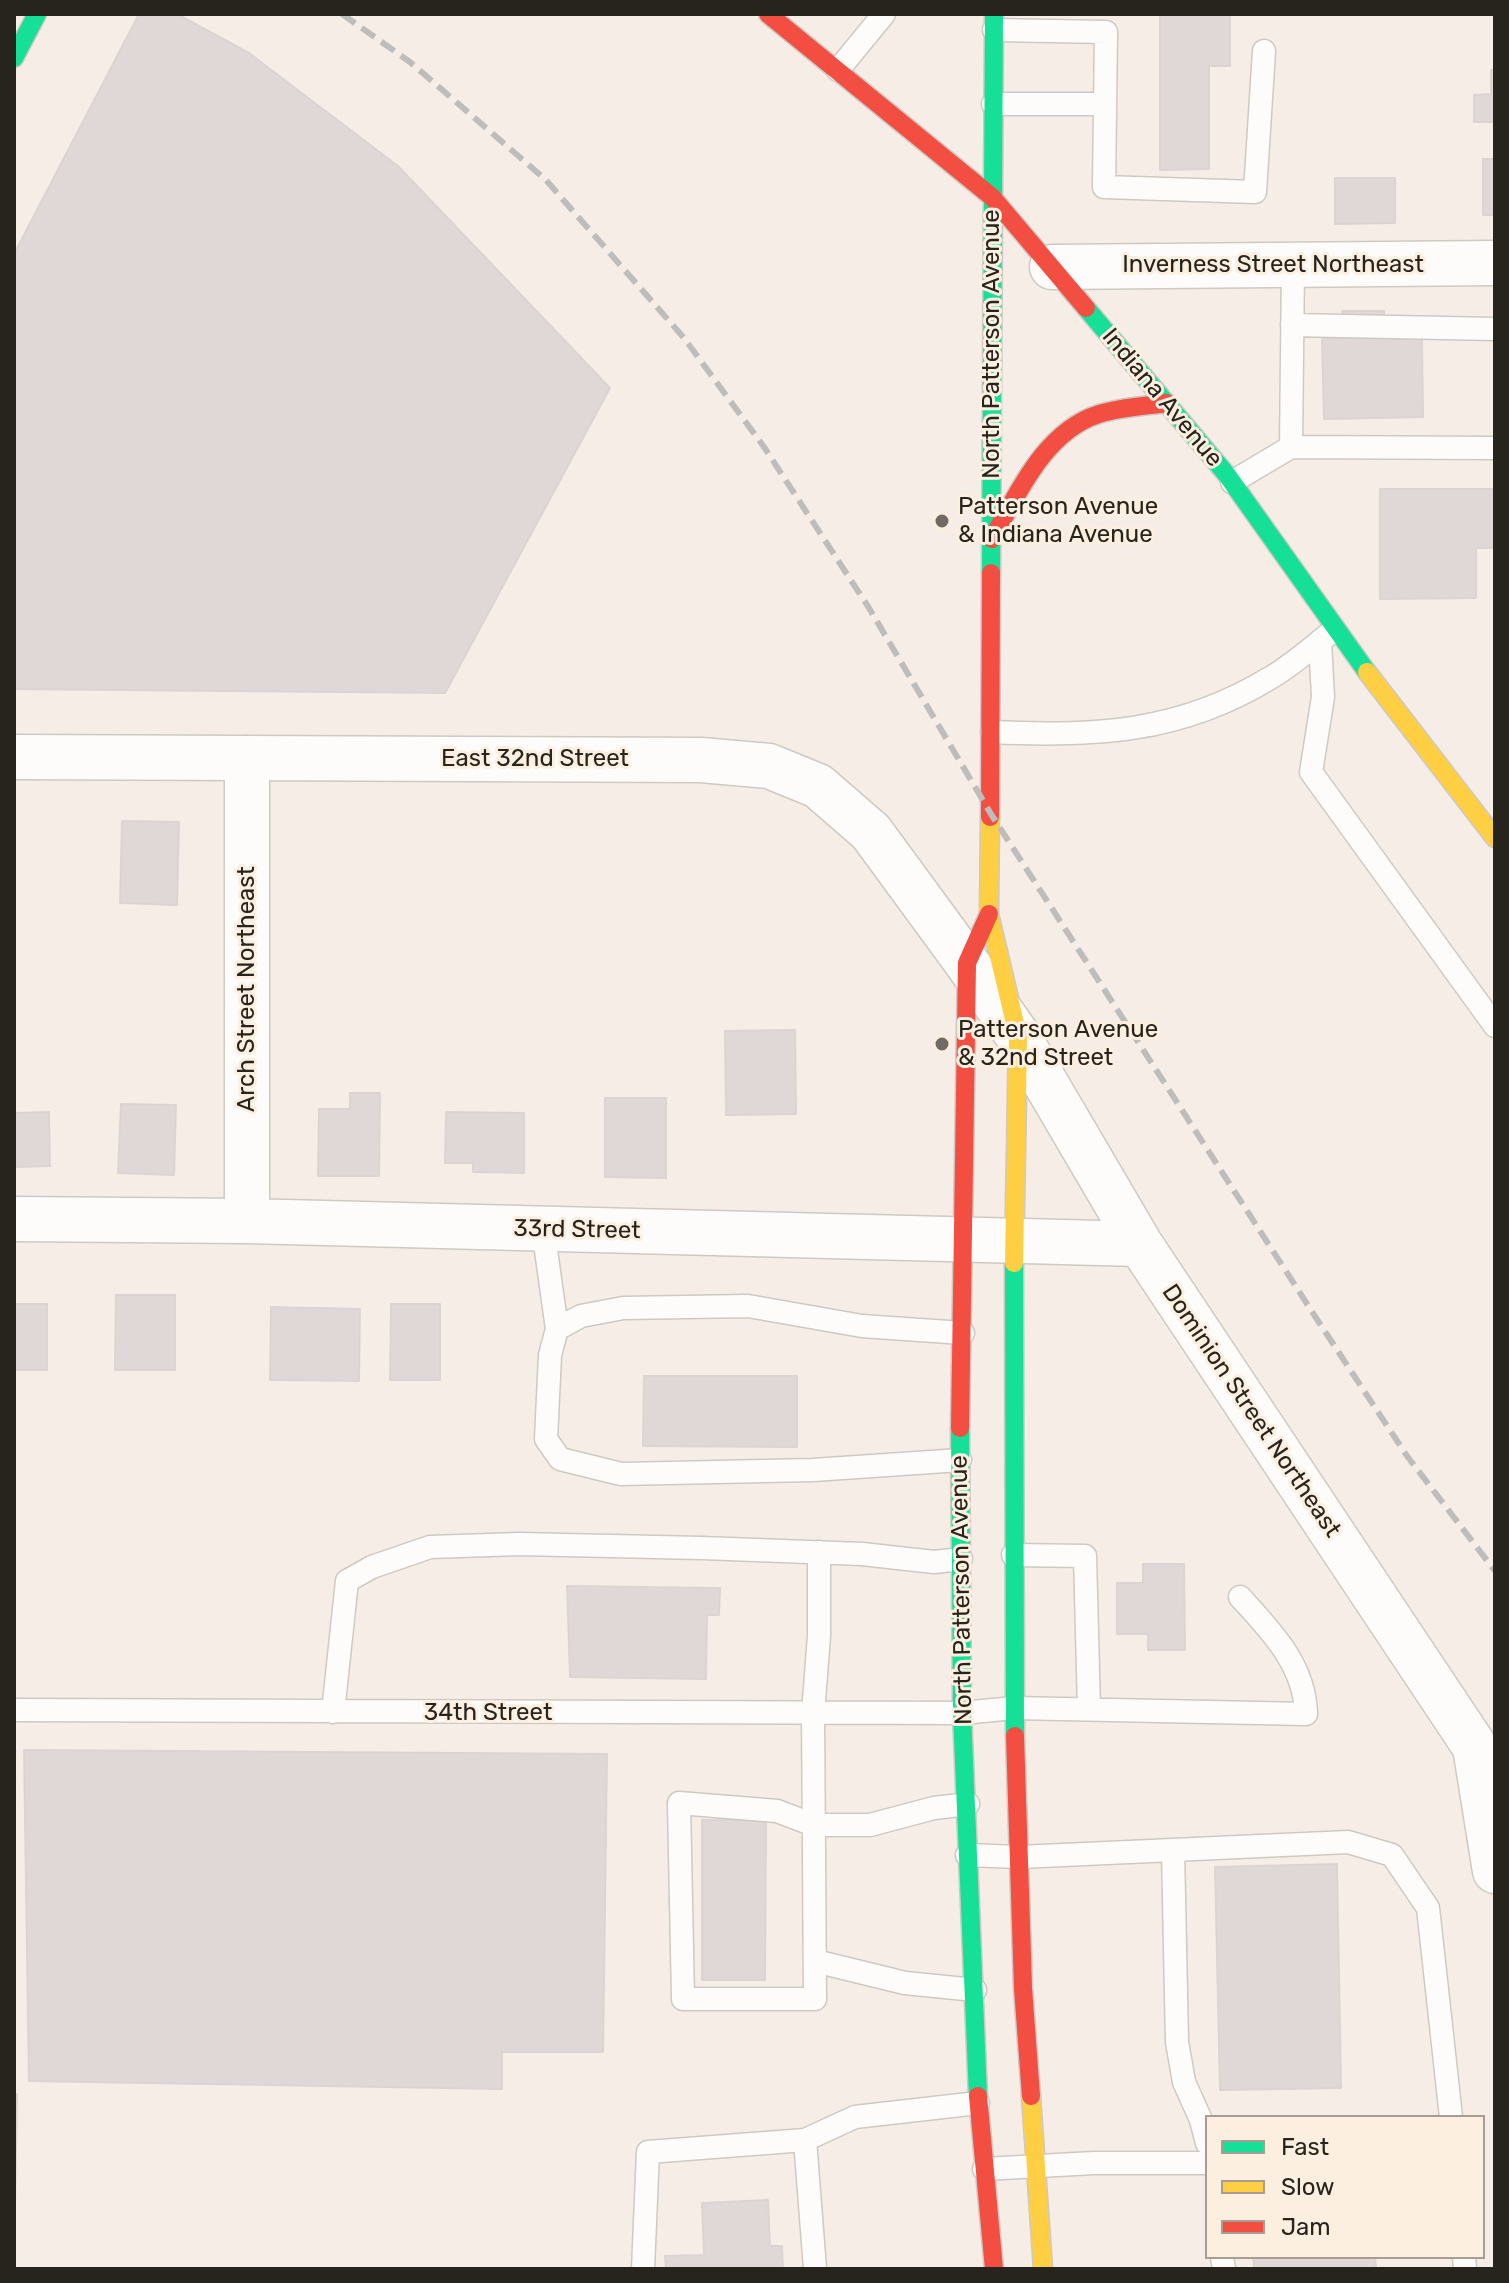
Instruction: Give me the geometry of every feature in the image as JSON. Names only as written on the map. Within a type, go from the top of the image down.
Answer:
[{"type":"main road","points":[[14,58],[37,14]]},
{"type":"main road","name":"Indiana Avenue","points":[[768,14],[992,197],[1232,482],[1327,635],[1495,838]]},
{"type":"main road","name":"North Patterson Avenue","points":[[994,22],[989,914],[1018,1036],[1014,1241],[1014,1708],[1034,2168],[1043,2269]]},
{"type":"main road","points":[[992,539],[1041,457],[1059,436],[1095,415],[1167,403]]},
{"type":"main road","name":"North Patterson Avenue","points":[[989,914],[967,963],[960,1460],[962,1713],[968,1804],[967,1855],[978,2103],[994,2269]]},
{"type":"street","name":"Inverness Street Northeast","points":[[1052,267],[1495,263]]},
{"type":"street","name":"East 32nd Street","points":[[14,757],[701,760],[769,766],[818,786],[871,832],[967,963]]},
{"type":"street","name":"Arch Street Northeast","points":[[247,758],[247,1221]]},
{"type":"street","name":"Dominion Street Northeast","points":[[967,963],[1018,1036],[1140,1244],[1475,1747],[1495,1871]]},
{"type":"street","name":"33rd Street","points":[[14,1219],[247,1221],[1140,1244]]},
{"type":"lane","points":[[838,70],[884,14]]},
{"type":"lane","points":[[994,22],[1106,32],[1104,187],[1255,192],[1264,51]]},
{"type":"lane","points":[[993,104],[1105,104]]},
{"type":"lane","points":[[1291,447],[1293,265]]},
{"type":"lane","points":[[1292,325],[1495,329]]},
{"type":"lane","points":[[1232,482],[1291,447],[1495,448]]},
{"type":"lane","points":[[992,732],[1072,736],[1168,723],[1221,704],[1271,677],[1327,635]]},
{"type":"lane","points":[[1327,635],[1324,686],[1311,772],[1495,1026]]},
{"type":"lane","points":[[543,1229],[557,1329],[550,1355],[546,1439],[560,1459],[621,1474],[813,1470],[960,1460]]},
{"type":"lane","points":[[557,1329],[581,1316],[623,1308],[748,1306],[862,1326],[963,1333]]},
{"type":"lane","points":[[333,1712],[347,1581],[372,1567],[430,1547],[519,1544],[819,1552],[934,1562],[961,1559]]},
{"type":"lane","points":[[819,1552],[819,1636],[813,1713],[814,1825],[815,1961],[815,1999],[683,1999],[679,1803],[777,1811],[814,1825],[870,1825],[934,1808],[968,1804]]},
{"type":"lane","points":[[1013,1555],[1085,1556],[1089,1709]]},
{"type":"lane","name":"34th Street","points":[[14,1710],[962,1713],[1014,1708],[1306,1714],[1305,1691],[1295,1668],[1277,1637],[1240,1597]]},
{"type":"lane","points":[[967,1855],[1019,1857],[1348,1842],[1392,1855],[1428,1908],[1451,2115]]},
{"type":"lane","points":[[1173,1850],[1177,2042],[1184,2082],[1205,2135]]},
{"type":"lane","points":[[815,1961],[905,1983],[975,1990]]},
{"type":"lane","points":[[643,2269],[648,2152],[805,2140],[855,2117],[978,2103]]},
{"type":"lane","points":[[805,2140],[815,2269]]},
{"type":"lane","points":[[984,2169],[1094,2163],[1205,2163]]},
{"type":"building","points":[[139,14],[177,14],[249,53],[398,166],[610,388],[445,693],[14,689],[14,254]]},
{"type":"building","points":[[1160,14],[1230,14],[1230,66],[1209,66],[1209,169],[1160,170]]},
{"type":"building","points":[[1491,70],[1495,70],[1495,122],[1474,122],[1474,95],[1491,94]]},
{"type":"building","points":[[1483,159],[1495,159],[1495,215],[1483,215]]},
{"type":"building","points":[[1335,178],[1395,178],[1395,223],[1335,224]]},
{"type":"building","points":[[1342,311],[1384,311],[1384,337],[1422,337],[1423,417],[1324,419],[1322,339],[1343,338]]},
{"type":"building","points":[[1380,489],[1495,489],[1495,548],[1476,548],[1476,598],[1380,599]]},
{"type":"building","points":[[122,821],[179,822],[177,905],[120,903]]},
{"type":"building","points":[[795,1030],[796,1114],[726,1115],[725,1031]]},
{"type":"building","points":[[350,1093],[380,1093],[379,1176],[318,1176],[319,1109],[350,1109]]},
{"type":"building","points":[[605,1098],[666,1098],[666,1178],[605,1177]]},
{"type":"building","points":[[121,1104],[176,1105],[174,1175],[118,1173]]},
{"type":"building","points":[[49,1112],[50,1166],[14,1167],[14,1113]]},
{"type":"building","points":[[446,1112],[524,1113],[524,1173],[473,1172],[473,1163],[445,1163]]},
{"type":"building","points":[[116,1295],[175,1295],[175,1370],[115,1370]]},
{"type":"building","points":[[14,1304],[47,1304],[47,1370],[14,1370]]},
{"type":"building","points":[[391,1304],[440,1304],[440,1380],[390,1380]]},
{"type":"building","points":[[271,1307],[360,1309],[359,1381],[270,1380]]},
{"type":"building","points":[[644,1376],[797,1376],[797,1447],[643,1446]]},
{"type":"building","points":[[1143,1564],[1184,1564],[1185,1650],[1148,1650],[1148,1634],[1117,1634],[1117,1583],[1143,1583]]},
{"type":"building","points":[[567,1586],[720,1588],[719,1615],[707,1615],[706,1679],[570,1677]]},
{"type":"building","points":[[24,1750],[607,1754],[603,2052],[502,2052],[502,2089],[29,2081]]},
{"type":"building","points":[[702,1820],[766,1820],[765,1980],[702,1980]]},
{"type":"building","points":[[1337,1864],[1341,2088],[1220,2090],[1215,1867]]},
{"type":"building","points":[[14,2094],[17,2094],[14,2265]]},
{"type":"building","points":[[768,2200],[770,2246],[782,2246],[783,2269],[666,2269],[665,2256],[704,2255],[702,2203]]},
{"type":"building","points":[[1253,2259],[1375,2259],[1376,2269],[1254,2269]]},
{"type":"railway","points":[[342,14],[410,62],[545,179],[684,338],[764,447],[869,608],[991,814],[1320,1324],[1407,1456],[1495,1571]]},
{"type":"traffic: fast","points":[[14,58],[37,14]]},
{"type":"traffic: fast","points":[[991,573],[994,14]]},
{"type":"traffic: fast","points":[[1086,308],[1227,475],[1367,672]]},
{"type":"traffic: fast","points":[[1014,1263],[1015,1736]]},
{"type":"traffic: fast","points":[[960,1428],[962,1713],[978,2096]]},
{"type":"traffic: slow","points":[[1367,672],[1495,838]]},
{"type":"traffic: slow","points":[[990,817],[989,914],[1018,1036],[1014,1263]]},
{"type":"traffic: slow","points":[[1031,2096],[1043,2269]]},
{"type":"traffic: jam","points":[[768,14],[992,197],[1086,308]]},
{"type":"traffic: jam","points":[[992,539],[1035,466],[1063,434],[1099,414],[1167,403]]},
{"type":"traffic: jam","points":[[990,817],[991,573]]},
{"type":"traffic: jam","points":[[960,1428],[967,963],[989,914]]},
{"type":"traffic: jam","points":[[1015,1736],[1023,1988],[1031,2096]]},
{"type":"traffic: jam","points":[[978,2096],[994,2269]]},
{"type":"place","name":"Patterson Avenue & Indiana Avenue","points":[[942,521]]},
{"type":"place","name":"Patterson Avenue & 32nd Street","points":[[942,1044]]}]
